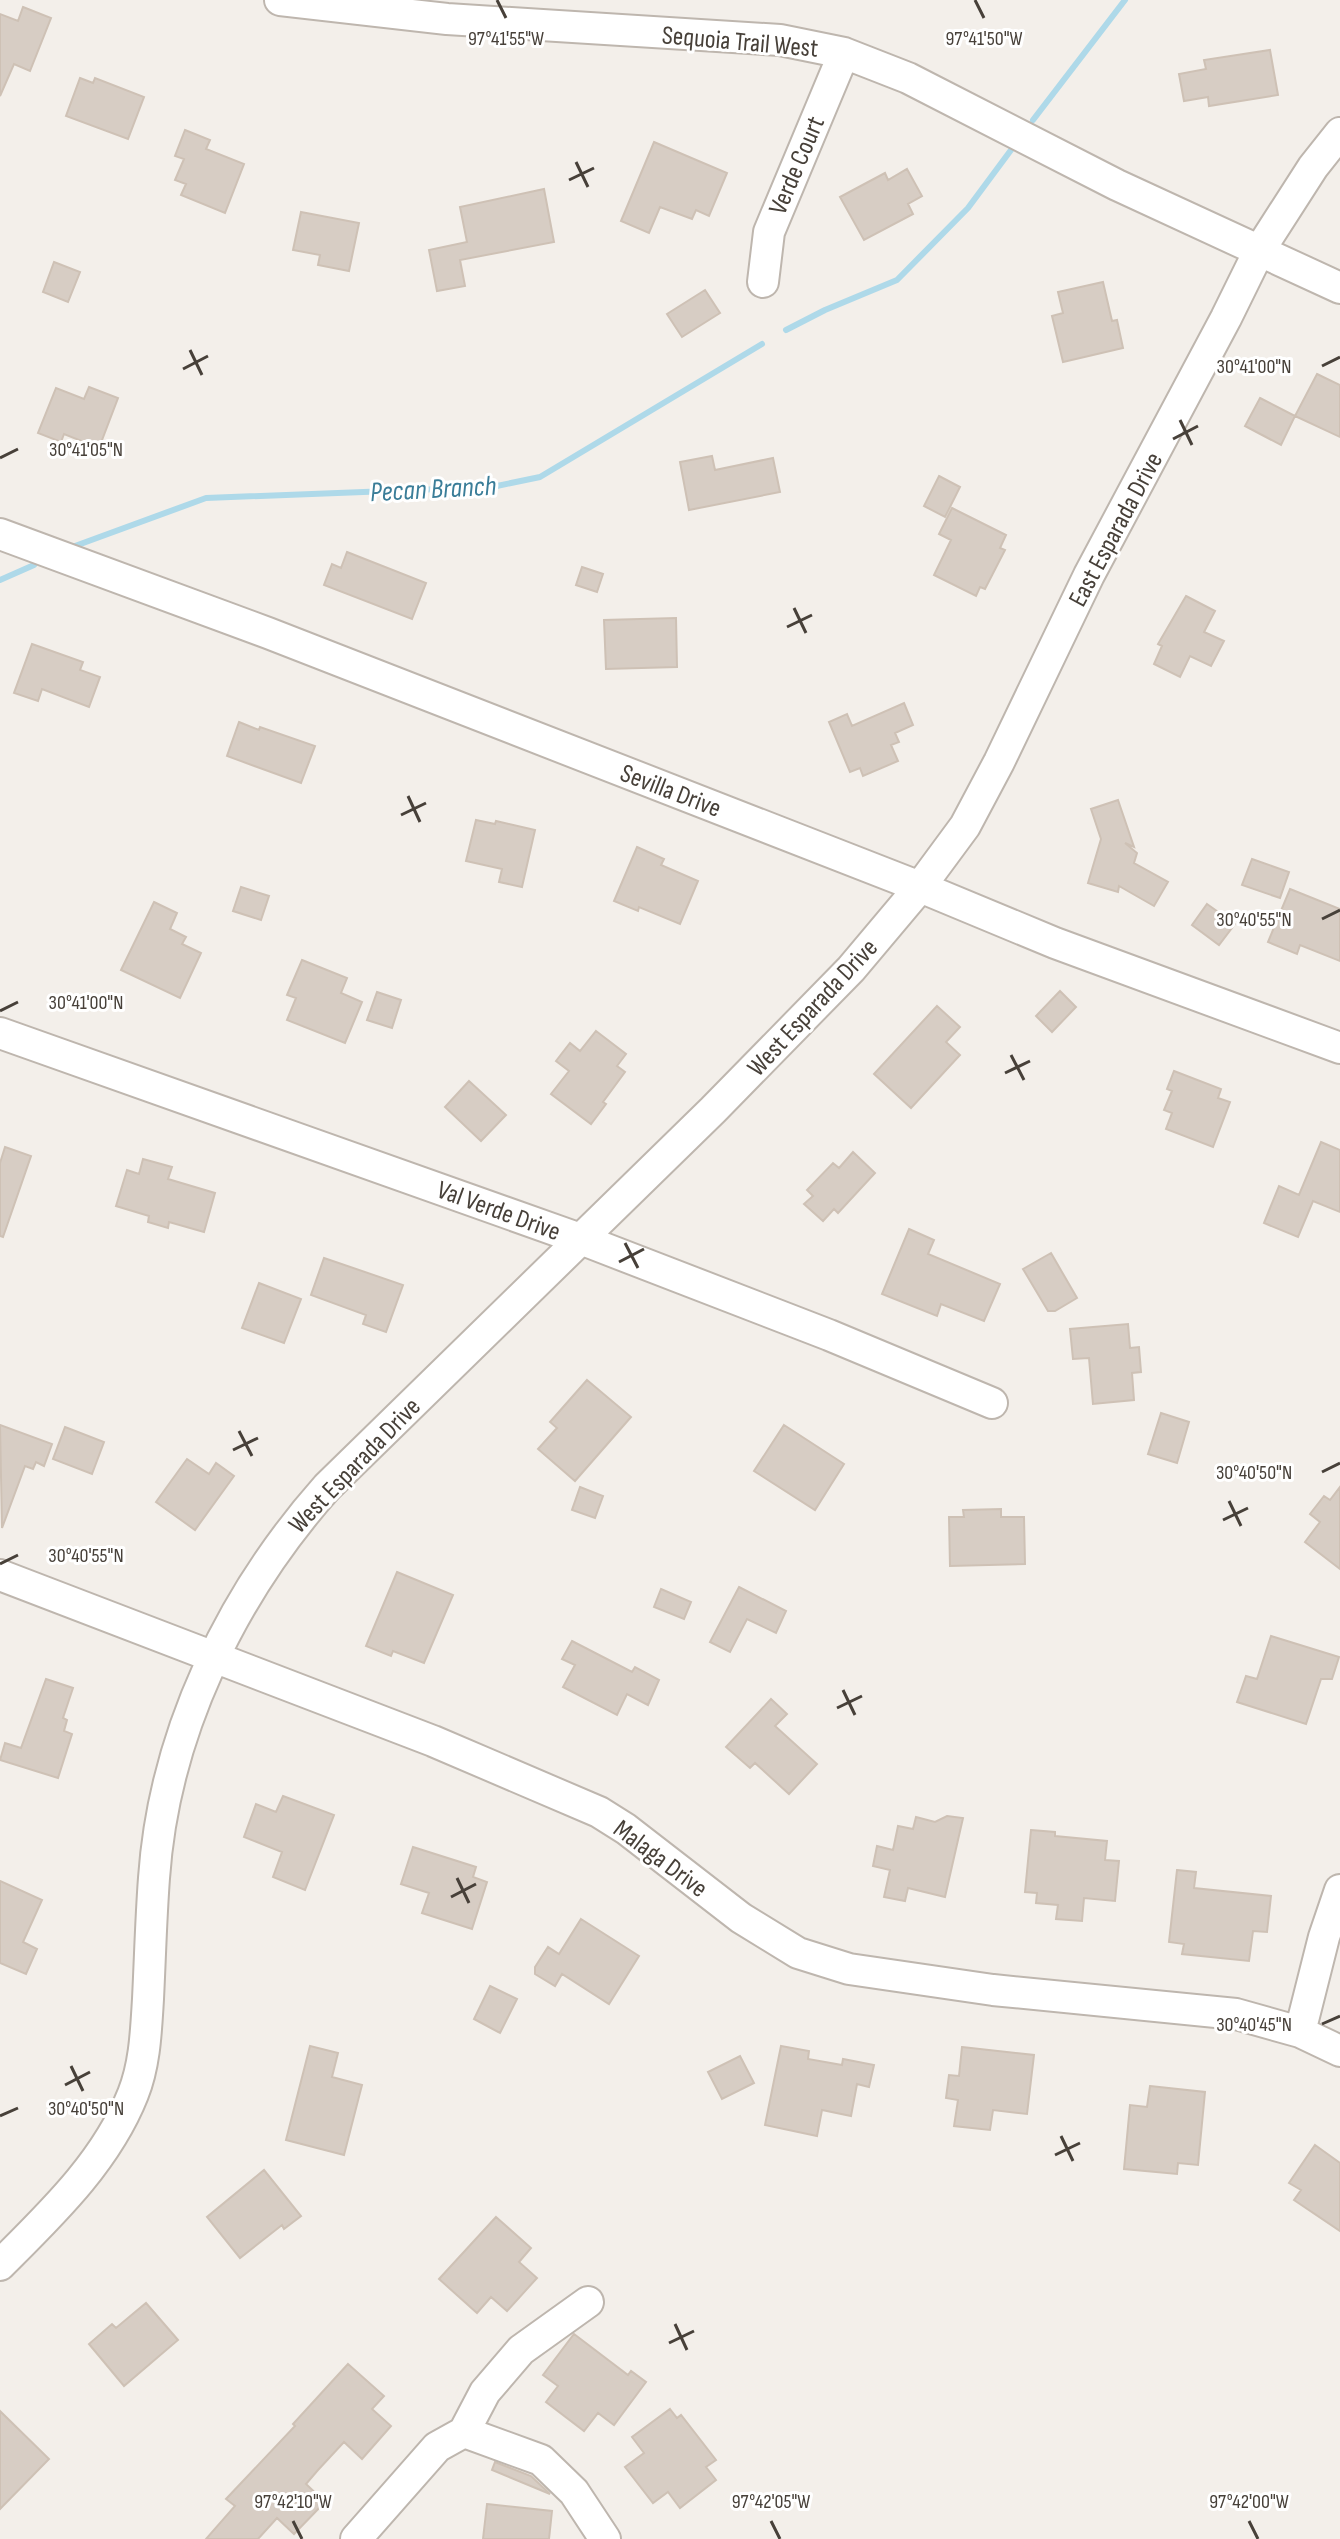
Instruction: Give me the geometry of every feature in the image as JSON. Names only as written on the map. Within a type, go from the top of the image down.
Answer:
[{"type":"street","name":"Sequoia Trail West","points":[[280,0],[371,5],[462,21],[780,40],[844,53],[908,78],[1117,185],[1340,288]]},
{"type":"street","name":"Verde Court","points":[[763,282],[769,232],[844,53]]},
{"type":"street","name":"East Esparada Drive","points":[[920,887],[965,826],[1089,575],[1259,251],[1318,160],[1340,133]]},
{"type":"street","name":"Sevilla Drive","points":[[0,534],[268,633],[920,887],[1055,943],[1340,1048]]},
{"type":"street","name":"West Esparada Drive","points":[[4,2254],[78,2183],[104,2150],[134,2091],[145,2038],[154,1880],[163,1803],[184,1728],[231,1624],[269,1560],[317,1498],[583,1240],[851,969],[920,887]]},
{"type":"street","name":"Val Verde Drive","points":[[0,1033],[583,1240],[829,1335],[992,1403]]},
{"type":"street","name":"Malaga Drive","points":[[0,1575],[433,1741],[599,1812],[626,1829],[741,1918],[798,1953],[849,1969],[993,1990],[1236,2014],[1300,2032],[1340,2051]]},
{"type":"street","points":[[1300,2032],[1324,1937],[1340,1890]]},
{"type":"street","points":[[356,2539],[437,2447],[464,2432],[485,2392],[521,2350],[588,2302]]},
{"type":"street","points":[[464,2432],[541,2460],[574,2492],[605,2539]]},
{"type":"building","points":[[23,7],[51,18],[30,71],[14,64],[0,96],[0,14],[18,21]]},
{"type":"building","points":[[1270,50],[1278,95],[1209,106],[1208,97],[1184,101],[1179,74],[1206,69],[1204,60]]},
{"type":"building","points":[[80,78],[93,83],[95,78],[144,97],[128,139],[66,116]]},
{"type":"building","points":[[185,130],[210,140],[206,149],[244,164],[225,213],[181,195],[186,184],[175,180],[184,159],[175,156]]},
{"type":"building","points":[[654,142],[727,173],[709,216],[696,210],[692,219],[660,207],[649,233],[621,221]]},
{"type":"building","points":[[907,169],[922,196],[908,204],[913,214],[864,240],[840,197],[885,173],[888,180]]},
{"type":"building","points":[[544,189],[554,242],[460,260],[465,286],[437,291],[429,250],[467,242],[460,207]]},
{"type":"building","points":[[301,212],[359,223],[349,271],[318,265],[320,255],[293,250]]},
{"type":"building","points":[[54,262],[80,272],[68,302],[43,292]]},
{"type":"building","points":[[1103,282],[1112,321],[1117,320],[1123,348],[1063,362],[1052,316],[1063,313],[1058,292]]},
{"type":"building","points":[[705,290],[720,313],[682,337],[667,314]]},
{"type":"building","points":[[1317,374],[1340,385],[1340,437],[1295,416]]},
{"type":"building","points":[[89,387],[118,398],[99,448],[64,434],[61,442],[38,433],[56,388],[84,399]]},
{"type":"building","points":[[1260,398],[1295,416],[1281,445],[1245,426]]},
{"type":"building","points":[[712,456],[715,470],[773,458],[780,492],[689,510],[680,462]]},
{"type":"building","points":[[939,476],[960,487],[945,517],[924,506]]},
{"type":"building","points":[[952,508],[1006,535],[1000,548],[1005,550],[985,589],[980,587],[976,596],[934,575],[951,540],[939,534]]},
{"type":"building","points":[[347,552],[426,583],[412,619],[324,585],[332,564],[341,568]]},
{"type":"building","points":[[582,567],[603,574],[597,592],[576,585]]},
{"type":"building","points":[[1186,596],[1215,611],[1204,632],[1224,641],[1211,666],[1190,656],[1180,677],[1154,664],[1162,646],[1158,644]]},
{"type":"building","points":[[676,618],[677,667],[606,669],[604,620]]},
{"type":"building","points":[[32,644],[83,662],[80,670],[100,677],[89,707],[42,689],[38,701],[14,693]]},
{"type":"building","points":[[904,703],[913,725],[895,733],[899,742],[891,745],[898,761],[863,776],[860,768],[850,772],[829,722],[847,714],[852,726]]},
{"type":"building","points":[[239,722],[315,746],[301,783],[227,756]]},
{"type":"building","points":[[1118,800],[1134,847],[1125,843],[1137,853],[1134,863],[1168,882],[1154,906],[1119,886],[1118,892],[1088,883],[1101,839],[1091,809]]},
{"type":"building","points":[[476,820],[535,830],[522,887],[499,882],[502,869],[466,861]]},
{"type":"building","points":[[637,847],[664,859],[661,865],[698,881],[680,924],[639,907],[638,911],[614,901]]},
{"type":"building","points":[[1252,859],[1289,872],[1280,898],[1242,885]]},
{"type":"building","points":[[241,887],[269,896],[261,920],[233,911]]},
{"type":"building","points":[[1290,889],[1340,909],[1340,961],[1300,945],[1297,954],[1268,942]]},
{"type":"building","points":[[154,902],[177,913],[170,929],[186,937],[182,944],[201,953],[180,998],[121,970]]},
{"type":"building","points":[[1207,904],[1235,924],[1219,945],[1192,925]]},
{"type":"building","points":[[302,960],[347,978],[341,993],[362,1002],[345,1043],[287,1020],[296,998],[287,995]]},
{"type":"building","points":[[1060,991],[1076,1007],[1052,1032],[1036,1016]]},
{"type":"building","points":[[377,992],[401,1000],[392,1028],[367,1020]]},
{"type":"building","points":[[937,1006],[960,1027],[946,1042],[960,1055],[911,1108],[874,1074]]},
{"type":"building","points":[[596,1031],[626,1054],[617,1066],[625,1072],[591,1124],[551,1094],[569,1071],[556,1061],[570,1043],[580,1051]]},
{"type":"building","points":[[1174,1071],[1221,1089],[1218,1098],[1230,1102],[1213,1147],[1166,1129],[1172,1113],[1164,1110],[1172,1091],[1167,1089]]},
{"type":"building","points":[[469,1081],[506,1115],[481,1141],[445,1107]]},
{"type":"building","points":[[1321,1142],[1340,1150],[1340,1212],[1313,1201],[1298,1237],[1264,1223],[1279,1186],[1299,1195]]},
{"type":"building","points":[[5,1147],[31,1156],[3,1237],[0,1236],[0,1163]]},
{"type":"building","points":[[853,1152],[875,1173],[838,1213],[834,1209],[823,1221],[804,1204],[813,1196],[807,1190],[833,1163],[839,1168]]},
{"type":"building","points":[[143,1159],[172,1167],[168,1179],[215,1193],[204,1232],[169,1222],[168,1228],[148,1222],[149,1216],[116,1206],[127,1170],[139,1174]]},
{"type":"building","points":[[909,1229],[934,1240],[928,1254],[1000,1284],[984,1321],[941,1304],[937,1316],[882,1294]]},
{"type":"building","points":[[1051,1253],[1077,1298],[1055,1311],[1048,1311],[1023,1269]]},
{"type":"building","points":[[324,1258],[403,1285],[386,1332],[363,1324],[366,1315],[311,1295]]},
{"type":"building","points":[[259,1283],[301,1299],[284,1343],[242,1328]]},
{"type":"building","points":[[1128,1324],[1130,1348],[1139,1347],[1141,1372],[1132,1373],[1134,1400],[1093,1404],[1089,1358],[1073,1359],[1070,1329]]},
{"type":"building","points":[[587,1380],[631,1417],[575,1481],[538,1449],[557,1428],[550,1422]]},
{"type":"building","points":[[1161,1413],[1189,1422],[1177,1463],[1148,1454]]},
{"type":"building","points":[[0,1425],[52,1444],[44,1466],[36,1462],[33,1469],[25,1466],[2,1528]]},
{"type":"building","points":[[784,1425],[844,1464],[815,1510],[754,1471]]},
{"type":"building","points":[[65,1427],[104,1442],[92,1474],[53,1459]]},
{"type":"building","points":[[187,1459],[209,1474],[216,1463],[234,1476],[195,1530],[156,1502]]},
{"type":"building","points":[[580,1487],[603,1496],[595,1518],[572,1510]]},
{"type":"building","points":[[1340,1487],[1340,1569],[1305,1542],[1320,1522],[1310,1514],[1324,1496],[1330,1500]]},
{"type":"building","points":[[1001,1509],[1001,1517],[1024,1517],[1025,1564],[950,1566],[949,1517],[964,1517],[963,1510]]},
{"type":"building","points":[[397,1572],[453,1595],[424,1663],[393,1651],[391,1656],[366,1646]]},
{"type":"building","points":[[739,1587],[786,1611],[776,1633],[747,1619],[730,1652],[710,1642]]},
{"type":"building","points":[[661,1589],[691,1602],[684,1619],[654,1607]]},
{"type":"building","points":[[1271,1636],[1339,1657],[1332,1679],[1321,1679],[1306,1724],[1237,1702],[1246,1676],[1257,1679]]},
{"type":"building","points":[[572,1641],[632,1672],[635,1667],[659,1680],[648,1705],[627,1694],[617,1715],[563,1687],[575,1665],[562,1659]]},
{"type":"building","points":[[46,1679],[73,1688],[63,1718],[67,1720],[64,1731],[72,1734],[58,1778],[0,1760],[5,1743],[21,1748]]},
{"type":"building","points":[[771,1699],[787,1714],[775,1726],[817,1764],[789,1794],[755,1763],[750,1768],[726,1747]]},
{"type":"building","points":[[283,1796],[334,1815],[305,1890],[273,1877],[282,1852],[244,1837],[256,1804],[276,1812]]},
{"type":"building","points":[[947,1816],[963,1818],[945,1897],[908,1888],[905,1901],[884,1897],[890,1870],[873,1866],[877,1846],[893,1850],[898,1826],[913,1829],[916,1817],[935,1822]]},
{"type":"building","points":[[1031,1830],[1055,1832],[1055,1836],[1107,1841],[1105,1860],[1119,1861],[1115,1901],[1084,1898],[1082,1921],[1056,1919],[1058,1905],[1036,1903],[1037,1893],[1025,1892]]},
{"type":"building","points":[[413,1847],[476,1867],[473,1877],[487,1882],[472,1929],[422,1913],[429,1893],[401,1884]]},
{"type":"building","points":[[1177,1870],[1196,1872],[1194,1888],[1271,1896],[1267,1932],[1253,1931],[1249,1961],[1182,1954],[1184,1944],[1169,1942]]},
{"type":"building","points":[[0,1881],[42,1900],[23,1942],[37,1949],[26,1974],[0,1963]]},
{"type":"building","points":[[581,1919],[639,1956],[609,2004],[562,1974],[555,1986],[535,1974],[535,1967],[548,1947],[559,1954]]},
{"type":"building","points":[[490,1986],[517,1999],[500,2033],[474,2019]]},
{"type":"building","points":[[310,2046],[338,2053],[332,2077],[362,2085],[344,2155],[286,2140]]},
{"type":"building","points":[[781,2046],[809,2051],[808,2059],[842,2065],[843,2059],[874,2065],[869,2087],[857,2084],[851,2116],[822,2110],[817,2136],[765,2125]]},
{"type":"building","points":[[962,2047],[1034,2055],[1027,2114],[993,2110],[990,2130],[954,2126],[958,2100],[946,2098],[949,2075],[959,2076]]},
{"type":"building","points":[[740,2056],[754,2083],[722,2099],[708,2072]]},
{"type":"building","points":[[1150,2086],[1205,2092],[1198,2165],[1178,2163],[1177,2174],[1124,2169],[1130,2105],[1147,2107]]},
{"type":"building","points":[[1315,2145],[1340,2163],[1340,2231],[1294,2200],[1301,2190],[1289,2183]]},
{"type":"building","points":[[264,2170],[301,2216],[284,2229],[282,2225],[240,2258],[207,2217]]},
{"type":"building","points":[[496,2217],[531,2248],[519,2262],[537,2278],[507,2311],[491,2297],[477,2313],[439,2279]]},
{"type":"building","points":[[146,2303],[178,2340],[124,2386],[89,2344],[112,2324],[116,2328]]},
{"type":"building","points":[[574,2334],[628,2375],[631,2371],[646,2382],[614,2425],[598,2413],[584,2431],[546,2402],[558,2386],[543,2375]]},
{"type":"building","points":[[348,2364],[384,2396],[372,2409],[391,2426],[362,2459],[344,2442],[318,2470],[306,2484],[325,2502],[294,2534],[277,2518],[258,2539],[206,2539],[235,2506],[226,2499]]},
{"type":"building","points":[[670,2409],[677,2418],[681,2415],[716,2460],[706,2467],[716,2480],[680,2508],[668,2492],[653,2503],[625,2467],[644,2453],[632,2437]]},
{"type":"building","points":[[0,2411],[49,2459],[0,2509]]},
{"type":"building","points":[[495,2462],[531,2476],[550,2494],[492,2470]]},
{"type":"building","points":[[487,2504],[552,2511],[549,2539],[483,2539]]},
{"type":"waterway","name":"Pecan Branch","points":[[1033,120],[1125,0]]},
{"type":"waterway","name":"Pecan Branch","points":[[786,330],[897,280],[968,208],[1011,150]]},
{"type":"waterway","name":"Pecan Branch","points":[[75,546],[206,498],[492,487],[540,477],[762,344]]},
{"type":"waterway","name":"Pecan Branch","points":[[0,580],[34,565]]}]
